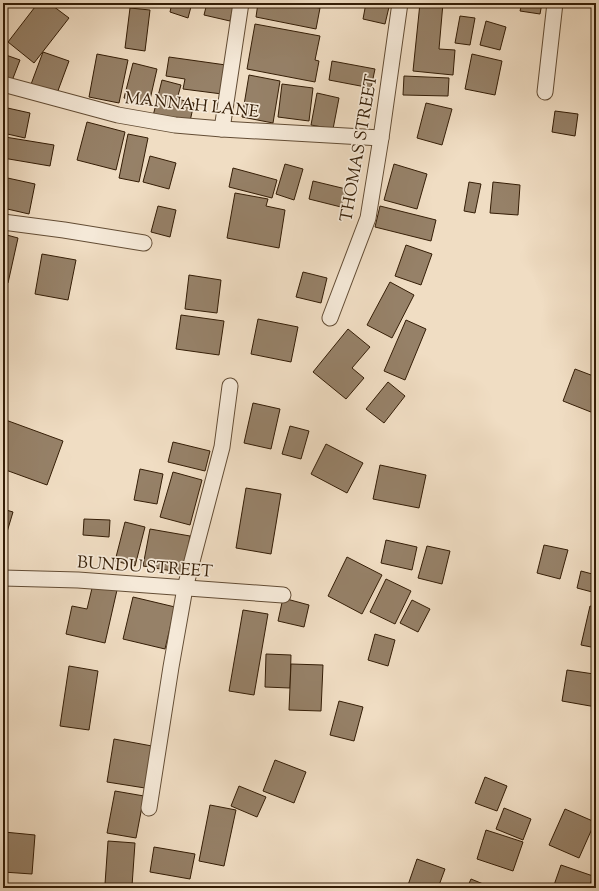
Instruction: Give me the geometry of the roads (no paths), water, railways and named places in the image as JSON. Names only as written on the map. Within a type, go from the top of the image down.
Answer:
[{"type":"street","points":[[222,129],[241,3]]},
{"type":"street","name":"THOMAS STREET","points":[[330,318],[368,218],[400,3]]},
{"type":"street","points":[[545,92],[555,3]]},
{"type":"street","name":"MANNAH LANE","points":[[3,84],[118,115],[175,125],[381,138]]},
{"type":"street","points":[[3,222],[144,243]]},
{"type":"street","points":[[149,808],[185,588],[222,447],[230,386]]},
{"type":"street","name":"BUNDU STREET","points":[[3,578],[78,580],[283,595]]}]
